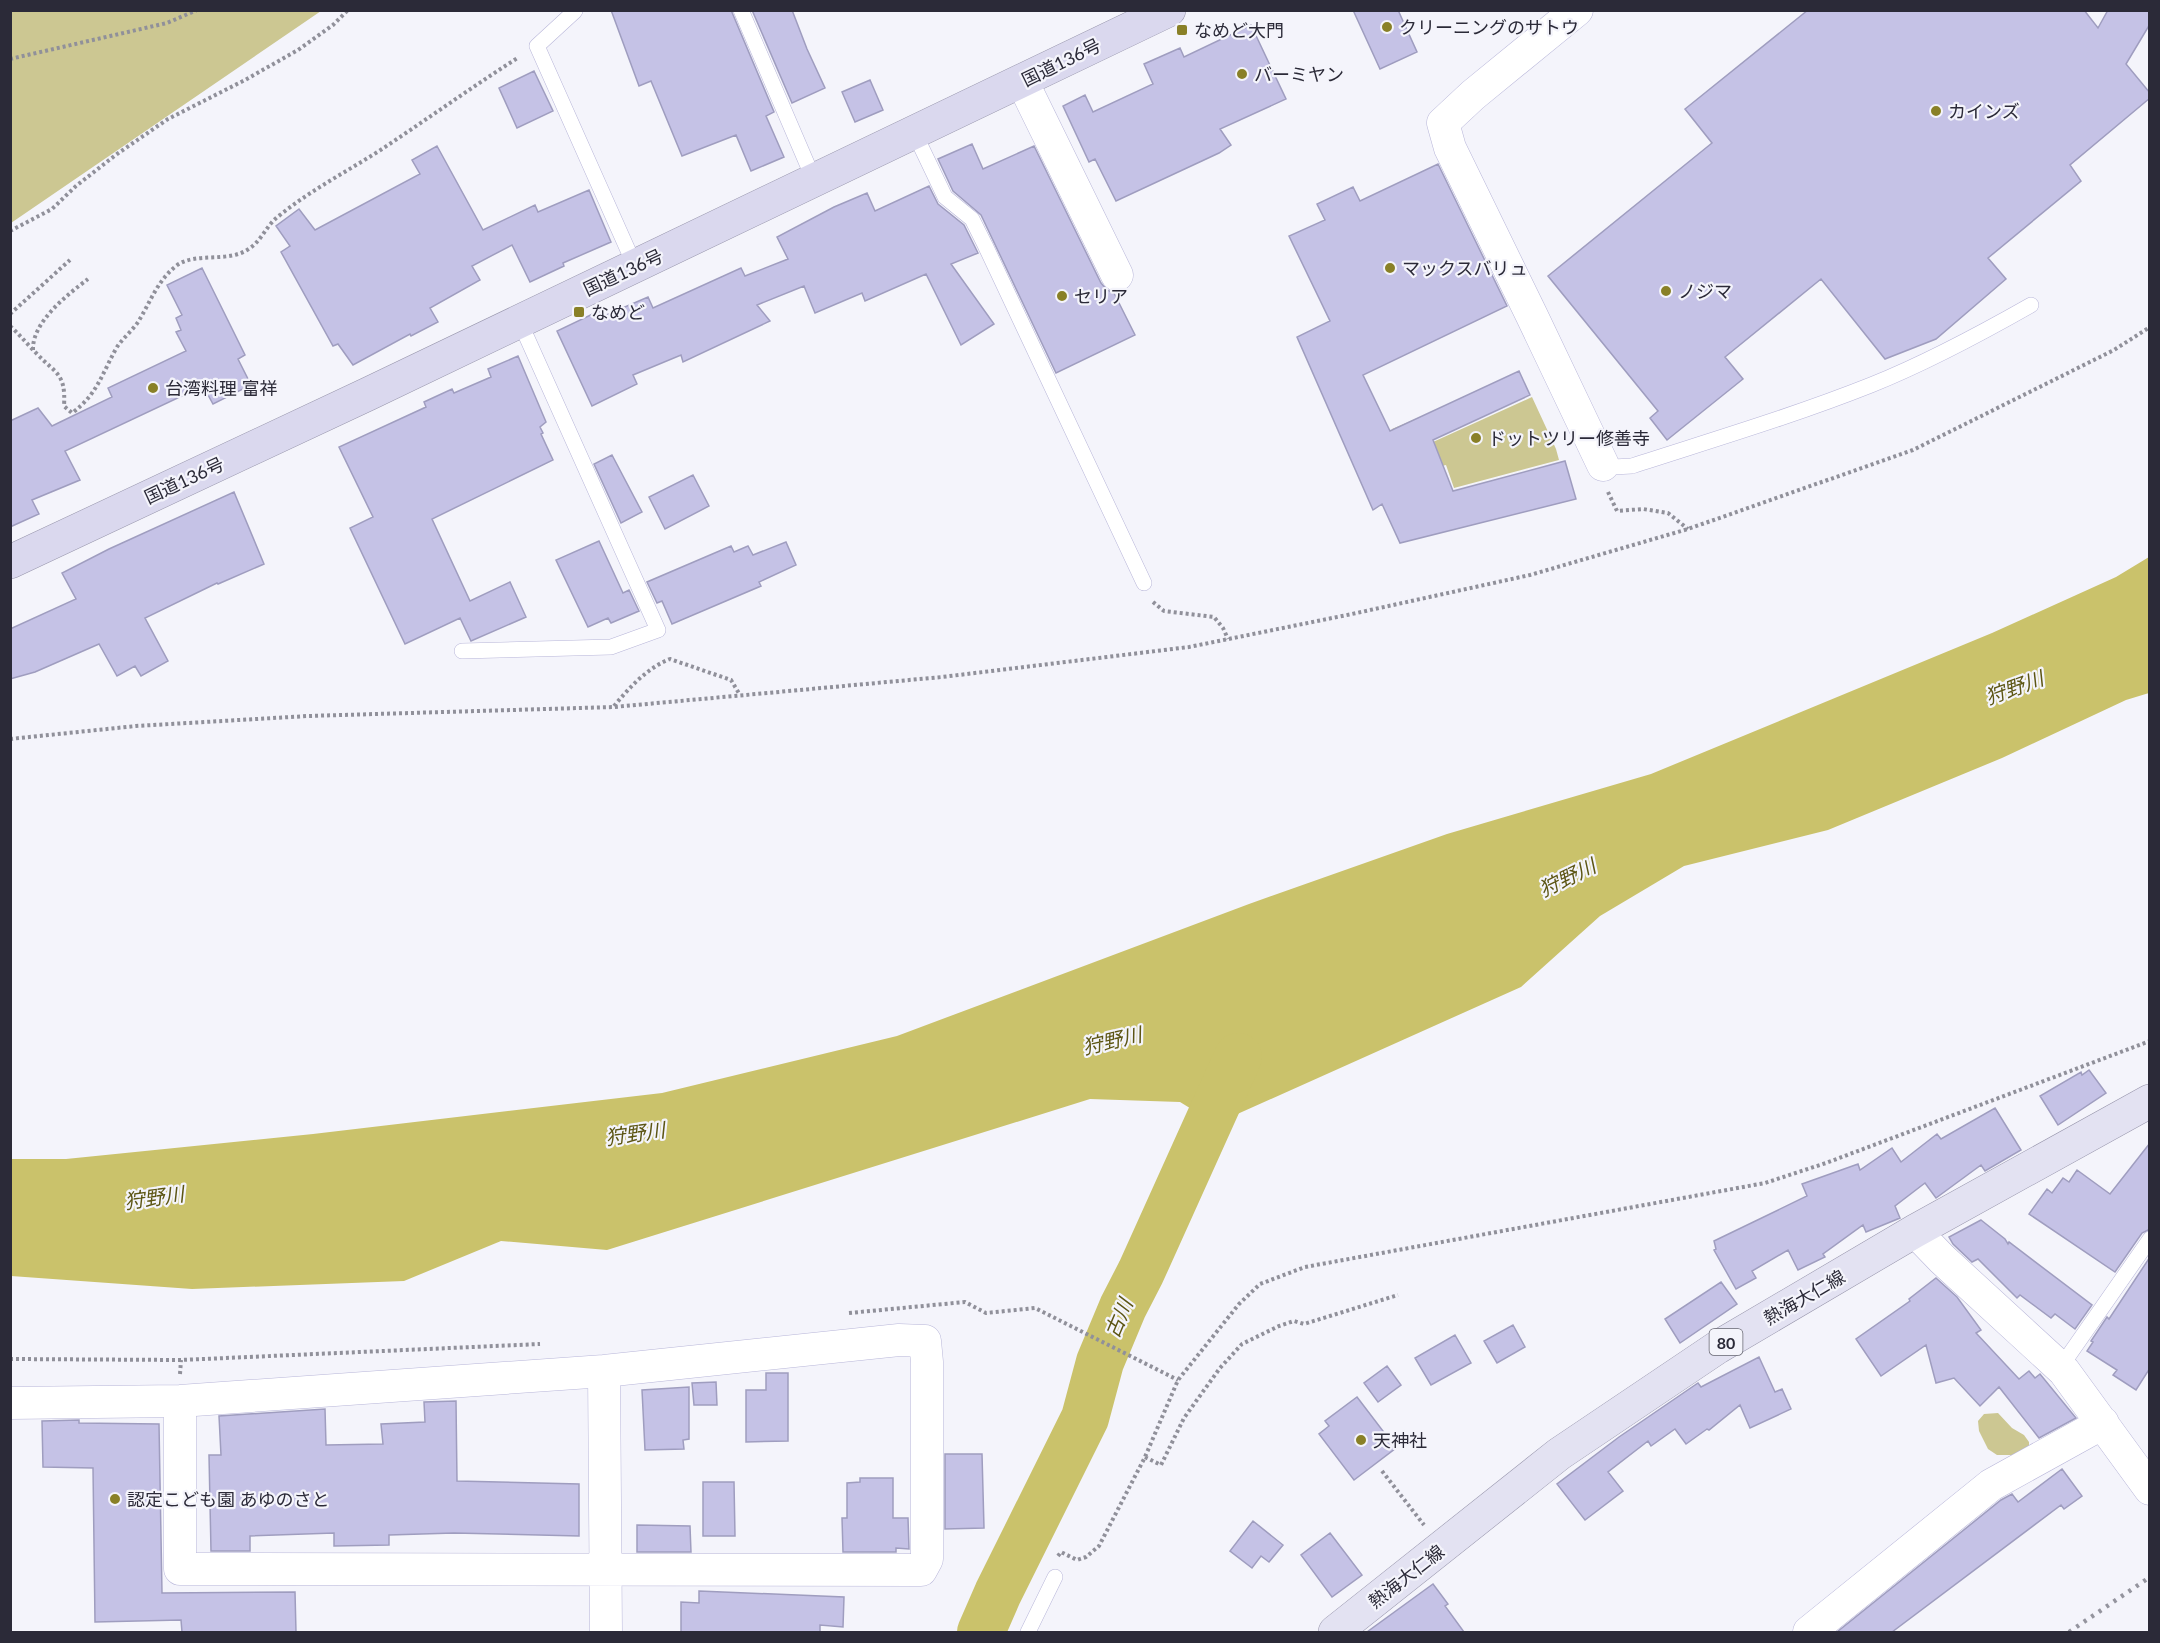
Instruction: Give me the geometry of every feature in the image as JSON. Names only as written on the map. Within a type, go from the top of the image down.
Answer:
[{"type":"highway","name":"国道136号","points":[[10,562],[357,399],[1169,10]]},
{"type":"main road","name":"熱海大仁線","points":[[1335,1632],[1559,1454],[1718,1347],[1915,1231],[2150,1101]]},
{"type":"street","points":[[1577,10],[1473,95],[1443,123],[1450,148],[1603,465]]},
{"type":"street","points":[[1022,81],[1117,275]]},
{"type":"street","points":[[1915,1231],[1942,1259],[2060,1368],[2150,1489]]},
{"type":"street","points":[[10,1403],[180,1401],[604,1371],[898,1340],[925,1341],[927,1362],[927,1559],[921,1570],[180,1569],[180,1401]]},
{"type":"street","points":[[604,1371],[606,1632]]},
{"type":"street","points":[[1809,1632],[1991,1485],[2103,1423]]},
{"type":"lane","points":[[741,10],[813,180]]},
{"type":"lane","points":[[574,11],[538,46],[635,266]]},
{"type":"lane","points":[[914,132],[945,197],[972,219],[1144,583]]},
{"type":"lane","points":[[1603,465],[1632,466],[1772,421],[1873,384],[1984,332],[2031,305]]},
{"type":"lane","points":[[462,651],[611,646],[658,630],[519,320]]},
{"type":"lane","points":[[2060,1368],[2150,1239]]},
{"type":"lane","points":[[1028,1632],[1055,1577]]},
{"type":"path","points":[[10,59],[167,23],[197,10]]},
{"type":"path","points":[[10,231],[52,209],[109,160],[168,119],[298,50],[333,25],[348,10]]},
{"type":"path","points":[[10,326],[56,370],[64,393],[64,406],[72,413],[94,393],[118,345],[138,322],[151,296],[177,264],[192,260],[235,256],[249,249],[260,240],[267,225],[301,199],[538,46]]},
{"type":"path","points":[[10,314],[70,260]]},
{"type":"path","points":[[33,350],[33,338],[45,319],[67,295],[88,279]]},
{"type":"path","points":[[10,739],[136,726],[262,719],[614,706],[942,677],[1118,657],[1228,639],[1508,580],[1688,529],[1913,450],[2114,350],[2150,327]]},
{"type":"path","points":[[1603,465],[1603,481],[1617,511],[1643,509],[1668,513],[1688,529]]},
{"type":"path","points":[[1144,583],[1154,604],[1164,611],[1214,617],[1228,639]]},
{"type":"path","points":[[614,706],[631,686],[658,663],[670,659],[717,674],[731,681],[740,695]]},
{"type":"path","points":[[1055,1577],[1055,1561],[1061,1552],[1077,1560],[1086,1557],[1099,1546],[1145,1457],[1178,1380],[1239,1304],[1260,1284],[1287,1272],[1366,1255],[1765,1183],[1826,1163],[2150,1041]]},
{"type":"path","points":[[1145,1457],[1161,1465],[1184,1418],[1242,1344],[1294,1321],[1304,1324],[1398,1295]]},
{"type":"path","points":[[847,1314],[965,1302],[986,1313],[1035,1308],[1178,1380]]},
{"type":"path","points":[[10,1359],[181,1360],[541,1344]]},
{"type":"path","points":[[1382,1471],[1442,1548]]},
{"type":"shaded area","points":[[11,10],[321,10],[321,11],[11,223]]},
{"type":"shaded area","points":[[1532,397],[1559,460],[1454,488],[1446,465],[1413,473],[1392,429],[1420,417],[1433,442]]},
{"type":"shaded area","points":[[1998,1413],[2012,1428],[2024,1435],[2029,1442],[2029,1447],[2014,1455],[1997,1455],[1988,1449],[1979,1431],[1978,1421],[1984,1414]]},
{"type":"water","name":"狩野川","points":[[2149,557],[2149,693],[2126,700],[2002,758],[1828,830],[1684,866],[1600,916],[1521,987],[1224,1120],[1198,1113],[1180,1102],[1090,1099],[607,1250],[501,1241],[404,1281],[192,1289],[11,1276],[11,1159],[66,1159],[313,1134],[662,1093],[897,1036],[1249,904],[1447,834],[1651,774],[1992,633],[2116,577]]},
{"type":"building","points":[[611,10],[731,10],[774,112],[766,116],[784,157],[751,171],[736,135],[682,156],[651,81],[639,86]]},
{"type":"building","points":[[752,10],[792,10],[825,88],[792,103]]},
{"type":"building","points":[[1353,10],[1398,10],[1417,52],[1380,69]]},
{"type":"building","points":[[1808,10],[2084,10],[2098,28],[2108,10],[2150,10],[2150,24],[2126,64],[2150,93],[2150,98],[2070,165],[2081,181],[1988,258],[2006,279],[1936,339],[1885,359],[1821,279],[1725,357],[1743,379],[1667,440],[1650,418],[1658,411],[1548,276],[1712,143],[1685,109]]},
{"type":"building","points":[[1251,25],[1286,99],[1220,129],[1231,145],[1219,153],[1116,201],[1095,159],[1089,162],[1063,106],[1085,95],[1093,112],[1153,84],[1144,64],[1180,48],[1184,57]]},
{"type":"building","points":[[534,71],[553,111],[517,128],[499,88]]},
{"type":"building","points":[[870,80],[883,110],[855,122],[842,92]]},
{"type":"building","points":[[972,144],[983,169],[1034,146],[1101,283],[1107,290],[1114,293],[1135,335],[1056,373],[981,215],[953,191],[938,159]]},
{"type":"building","points":[[437,146],[483,230],[535,205],[538,212],[589,190],[611,242],[563,263],[564,266],[530,282],[512,245],[472,266],[480,280],[430,308],[438,322],[411,336],[410,334],[353,365],[338,344],[333,346],[281,252],[290,246],[276,226],[299,209],[315,230],[420,174],[412,160]]},
{"type":"building","points":[[1438,164],[1507,306],[1363,375],[1390,431],[1519,371],[1530,395],[1433,440],[1453,491],[1565,461],[1576,499],[1400,543],[1382,504],[1373,510],[1297,337],[1330,321],[1289,236],[1325,220],[1317,204],[1353,187],[1360,201]]},
{"type":"building","points":[[929,186],[938,204],[964,225],[978,253],[951,264],[994,324],[961,345],[926,274],[865,301],[862,293],[815,313],[804,286],[757,305],[770,321],[683,362],[681,355],[633,375],[637,384],[592,406],[557,331],[601,310],[604,316],[648,297],[653,308],[741,268],[745,276],[788,259],[777,237],[834,207],[867,193],[875,211]]},
{"type":"building","points":[[202,268],[245,355],[238,359],[251,385],[213,404],[203,386],[65,451],[80,480],[32,500],[39,514],[10,527],[10,421],[38,408],[52,426],[112,397],[108,388],[186,351],[176,332],[181,330],[176,318],[182,315],[167,285]]},
{"type":"building","points":[[518,356],[546,422],[540,427],[543,433],[541,434],[553,460],[432,519],[470,601],[510,582],[526,617],[471,641],[460,618],[405,644],[350,528],[373,517],[339,447],[426,407],[424,402],[452,389],[454,393],[491,377],[488,369]]},
{"type":"building","points":[[612,455],[642,512],[621,523],[594,464]]},
{"type":"building","points":[[693,475],[709,506],[665,529],[649,497]]},
{"type":"building","points":[[234,492],[264,564],[217,583],[145,618],[168,661],[141,676],[135,666],[117,676],[99,644],[35,672],[10,679],[10,629],[76,599],[62,573]]},
{"type":"building","points":[[599,541],[623,593],[629,590],[639,611],[611,623],[608,618],[588,627],[556,560]]},
{"type":"building","points":[[786,542],[796,565],[759,582],[761,586],[672,624],[662,601],[657,603],[647,582],[731,546],[734,552],[748,546],[753,555]]},
{"type":"building","points":[[2089,1070],[2106,1093],[2058,1125],[2040,1096],[2081,1072],[2082,1075]]},
{"type":"building","points":[[1995,1108],[2021,1150],[1985,1171],[1981,1165],[1936,1198],[1925,1183],[1895,1206],[1900,1218],[1866,1232],[1863,1225],[1823,1254],[1825,1257],[1798,1270],[1788,1250],[1752,1271],[1756,1278],[1736,1289],[1714,1250],[1716,1249],[1714,1241],[1807,1196],[1802,1184],[1858,1164],[1860,1170],[1892,1148],[1901,1162],[1937,1134],[1941,1139]]},
{"type":"building","points":[[2150,1143],[2150,1229],[2142,1233],[2115,1272],[2029,1214],[2047,1189],[2052,1193],[2063,1178],[2069,1182],[2077,1170],[2110,1194]]},
{"type":"building","points":[[1981,1220],[2008,1244],[2009,1242],[2092,1305],[2075,1329],[2055,1314],[2051,1318],[2020,1295],[2017,1298],[1978,1259],[1972,1262],[1953,1244],[1949,1237]]},
{"type":"building","points":[[2150,1257],[2150,1368],[2136,1390],[2113,1375],[2117,1370],[2087,1351],[2107,1317],[2109,1319]]},
{"type":"building","points":[[1936,1278],[1957,1297],[1981,1330],[1976,1333],[2019,1379],[2029,1371],[2035,1378],[2040,1374],[2076,1418],[2039,1438],[1999,1387],[1980,1406],[1954,1378],[1936,1383],[1926,1345],[1881,1376],[1856,1339],[1910,1301],[1909,1299]]},
{"type":"building","points":[[1721,1282],[1737,1304],[1680,1343],[1665,1319]]},
{"type":"building","points":[[1513,1325],[1525,1347],[1497,1363],[1484,1341]]},
{"type":"building","points":[[1455,1335],[1471,1363],[1431,1385],[1415,1358]]},
{"type":"building","points":[[1759,1357],[1775,1392],[1782,1389],[1791,1409],[1750,1428],[1740,1405],[1709,1430],[1707,1429],[1686,1444],[1675,1429],[1651,1446],[1648,1441],[1608,1472],[1623,1491],[1585,1520],[1557,1484],[1619,1437],[1698,1383],[1701,1387]]},
{"type":"building","points":[[1387,1366],[1401,1385],[1378,1402],[1364,1383]]},
{"type":"building","points":[[766,1373],[788,1373],[788,1441],[746,1442],[746,1390],[766,1390]]},
{"type":"building","points":[[716,1382],[717,1405],[694,1405],[692,1383]]},
{"type":"building","points":[[689,1387],[689,1439],[683,1440],[684,1449],[645,1450],[642,1390]]},
{"type":"building","points":[[1357,1397],[1396,1448],[1354,1480],[1319,1434],[1329,1426],[1325,1421]]},
{"type":"building","points":[[456,1401],[457,1481],[579,1484],[579,1536],[454,1533],[389,1535],[389,1545],[334,1546],[334,1533],[250,1536],[250,1551],[211,1551],[209,1455],[221,1455],[219,1416],[325,1409],[326,1445],[383,1444],[381,1424],[425,1422],[424,1402]]},
{"type":"building","points":[[79,1420],[79,1423],[159,1424],[162,1593],[295,1592],[296,1632],[182,1632],[181,1620],[95,1622],[93,1468],[43,1467],[42,1421]]},
{"type":"building","points":[[945,1454],[982,1454],[984,1528],[945,1529]]},
{"type":"building","points":[[2062,1469],[2082,1496],[2064,1509],[2061,1505],[1892,1632],[1837,1632],[2001,1500],[2012,1494],[2018,1502]]},
{"type":"building","points":[[860,1478],[893,1478],[893,1518],[908,1518],[909,1549],[896,1548],[896,1552],[843,1552],[842,1518],[847,1518],[847,1483],[860,1482]]},
{"type":"building","points":[[703,1482],[734,1482],[735,1536],[703,1536]]},
{"type":"building","points":[[1253,1521],[1283,1545],[1269,1562],[1261,1556],[1252,1568],[1230,1551]]},
{"type":"building","points":[[637,1525],[690,1526],[691,1552],[637,1552]]},
{"type":"building","points":[[1330,1533],[1362,1575],[1332,1597],[1301,1555]]},
{"type":"building","points":[[1433,1584],[1448,1604],[1445,1606],[1464,1632],[1367,1632]]},
{"type":"building","points":[[699,1591],[844,1597],[843,1627],[820,1625],[820,1632],[681,1632],[681,1602],[699,1603]]},
{"type":"waterway","name":"古川","points":[[981,1632],[1085,1418],[1100,1362],[1123,1307],[1238,1057]]},
{"type":"railway","points":[[2069,1632],[2150,1577]]},
{"type":"place","name":"クリーニングのサトウ","points":[[1387,27]]},
{"type":"place","name":"なめど大門","points":[[1182,30]]},
{"type":"place","name":"バーミヤン","points":[[1242,74]]},
{"type":"place","name":"カインズ","points":[[1936,111]]},
{"type":"place","name":"マックスバリュ","points":[[1390,268]]},
{"type":"place","name":"ノジマ","points":[[1666,291]]},
{"type":"place","name":"セリア","points":[[1062,296]]},
{"type":"place","name":"なめど","points":[[579,312]]},
{"type":"place","name":"台湾料理 富祥","points":[[153,388]]},
{"type":"place","name":"ドットツリー修善寺","points":[[1476,438]]},
{"type":"place","name":"天神社","points":[[1361,1440]]},
{"type":"place","name":"認定こども園 あゆのさと","points":[[115,1499]]}]
